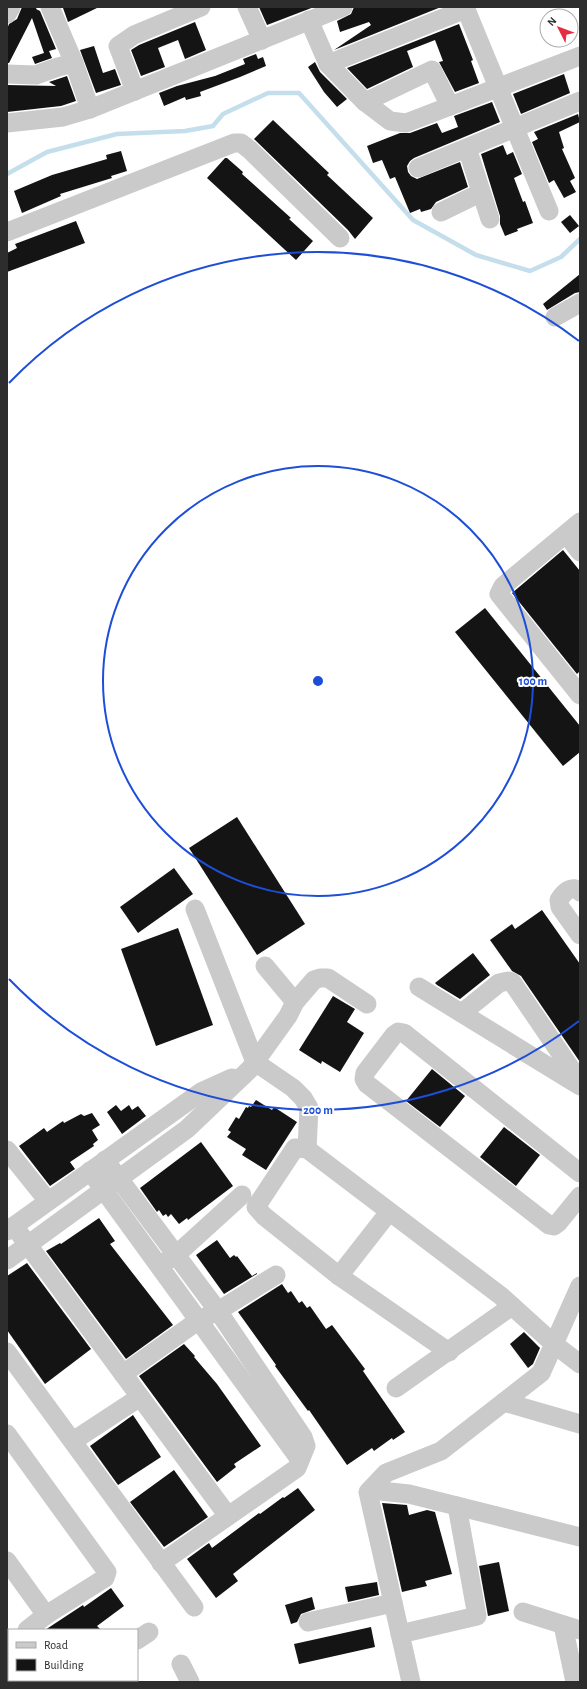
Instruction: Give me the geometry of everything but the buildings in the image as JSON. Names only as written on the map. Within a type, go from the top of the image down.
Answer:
[{"type":"street","points":[[7,14],[11,7]]},
{"type":"street","points":[[50,7],[74,63],[90,109]]},
{"type":"street","points":[[135,91],[118,46],[134,34],[201,7]]},
{"type":"street","points":[[247,7],[262,40]]},
{"type":"street","points":[[7,122],[63,117],[90,109],[342,7]]},
{"type":"street","points":[[328,64],[466,8],[549,211]]},
{"type":"street","points":[[309,20],[328,64],[364,102],[390,121],[398,123],[406,123],[580,56]]},
{"type":"street","points":[[7,74],[36,75],[74,63]]},
{"type":"street","points":[[364,102],[432,70],[450,106]]},
{"type":"street","points":[[418,168],[580,101]]},
{"type":"street","points":[[7,232],[234,143],[242,144],[250,150],[340,238]]},
{"type":"street","points":[[467,148],[480,193],[490,219]]},
{"type":"street","points":[[441,212],[480,193]]},
{"type":"street","points":[[556,317],[580,303]]},
{"type":"street","points":[[580,552],[573,528],[503,586],[499,594],[580,695]]},
{"type":"street","points":[[580,892],[576,889],[571,889],[559,900],[560,907],[580,935]]},
{"type":"street","points":[[195,909],[252,1065],[293,1088],[303,1098],[309,1108],[307,1149]]},
{"type":"street","points":[[265,966],[295,1002]]},
{"type":"street","points":[[7,1260],[187,1129],[252,1065],[288,1016],[295,1002],[314,980],[328,978],[367,1004]]},
{"type":"street","points":[[462,1013],[499,983],[508,980],[512,982],[580,1082]]},
{"type":"street","points":[[419,987],[580,1086]]},
{"type":"street","points":[[580,1173],[404,1033],[398,1032],[394,1035],[365,1073],[364,1079],[367,1084],[549,1225],[554,1226],[580,1196]]},
{"type":"street","points":[[228,1516],[28,1245],[10,1229],[202,1092],[252,1065]]},
{"type":"street","points":[[449,1352],[339,1276],[264,1216],[256,1207],[295,1148],[307,1149],[502,1296],[554,1344],[580,1364]]},
{"type":"street","points":[[7,1150],[48,1201]]},
{"type":"street","points":[[105,1160],[218,1311],[303,1436],[306,1446],[297,1468],[161,1563]]},
{"type":"street","points":[[90,1171],[300,1460]]},
{"type":"street","points":[[158,1266],[176,1255],[242,1195]]},
{"type":"street","points":[[339,1276],[389,1212]]},
{"type":"street","points":[[123,1374],[199,1320],[218,1311],[276,1275]]},
{"type":"street","points":[[411,1682],[368,1492],[386,1473],[441,1451],[541,1373],[580,1286]]},
{"type":"street","points":[[396,1388],[512,1306]]},
{"type":"street","points":[[7,1352],[194,1607]]},
{"type":"street","points":[[240,1377],[255,1365]]},
{"type":"street","points":[[73,1442],[140,1397]]},
{"type":"street","points":[[504,1402],[580,1424]]},
{"type":"street","points":[[7,1434],[107,1572],[105,1578],[46,1615],[28,1629]]},
{"type":"street","points":[[371,1490],[409,1494],[580,1537]]},
{"type":"street","points":[[400,1634],[477,1616],[457,1506]]},
{"type":"street","points":[[7,1561],[46,1615]]},
{"type":"street","points":[[308,1622],[392,1603]]},
{"type":"street","points":[[523,1612],[571,1627],[575,1682]]},
{"type":"street","points":[[181,1664],[190,1682]]},
{"type":"waterway","points":[[7,174],[47,152],[117,134],[185,131],[213,126],[223,114],[268,93],[299,93],[413,220],[476,255],[530,271],[561,257],[580,239]]}]
